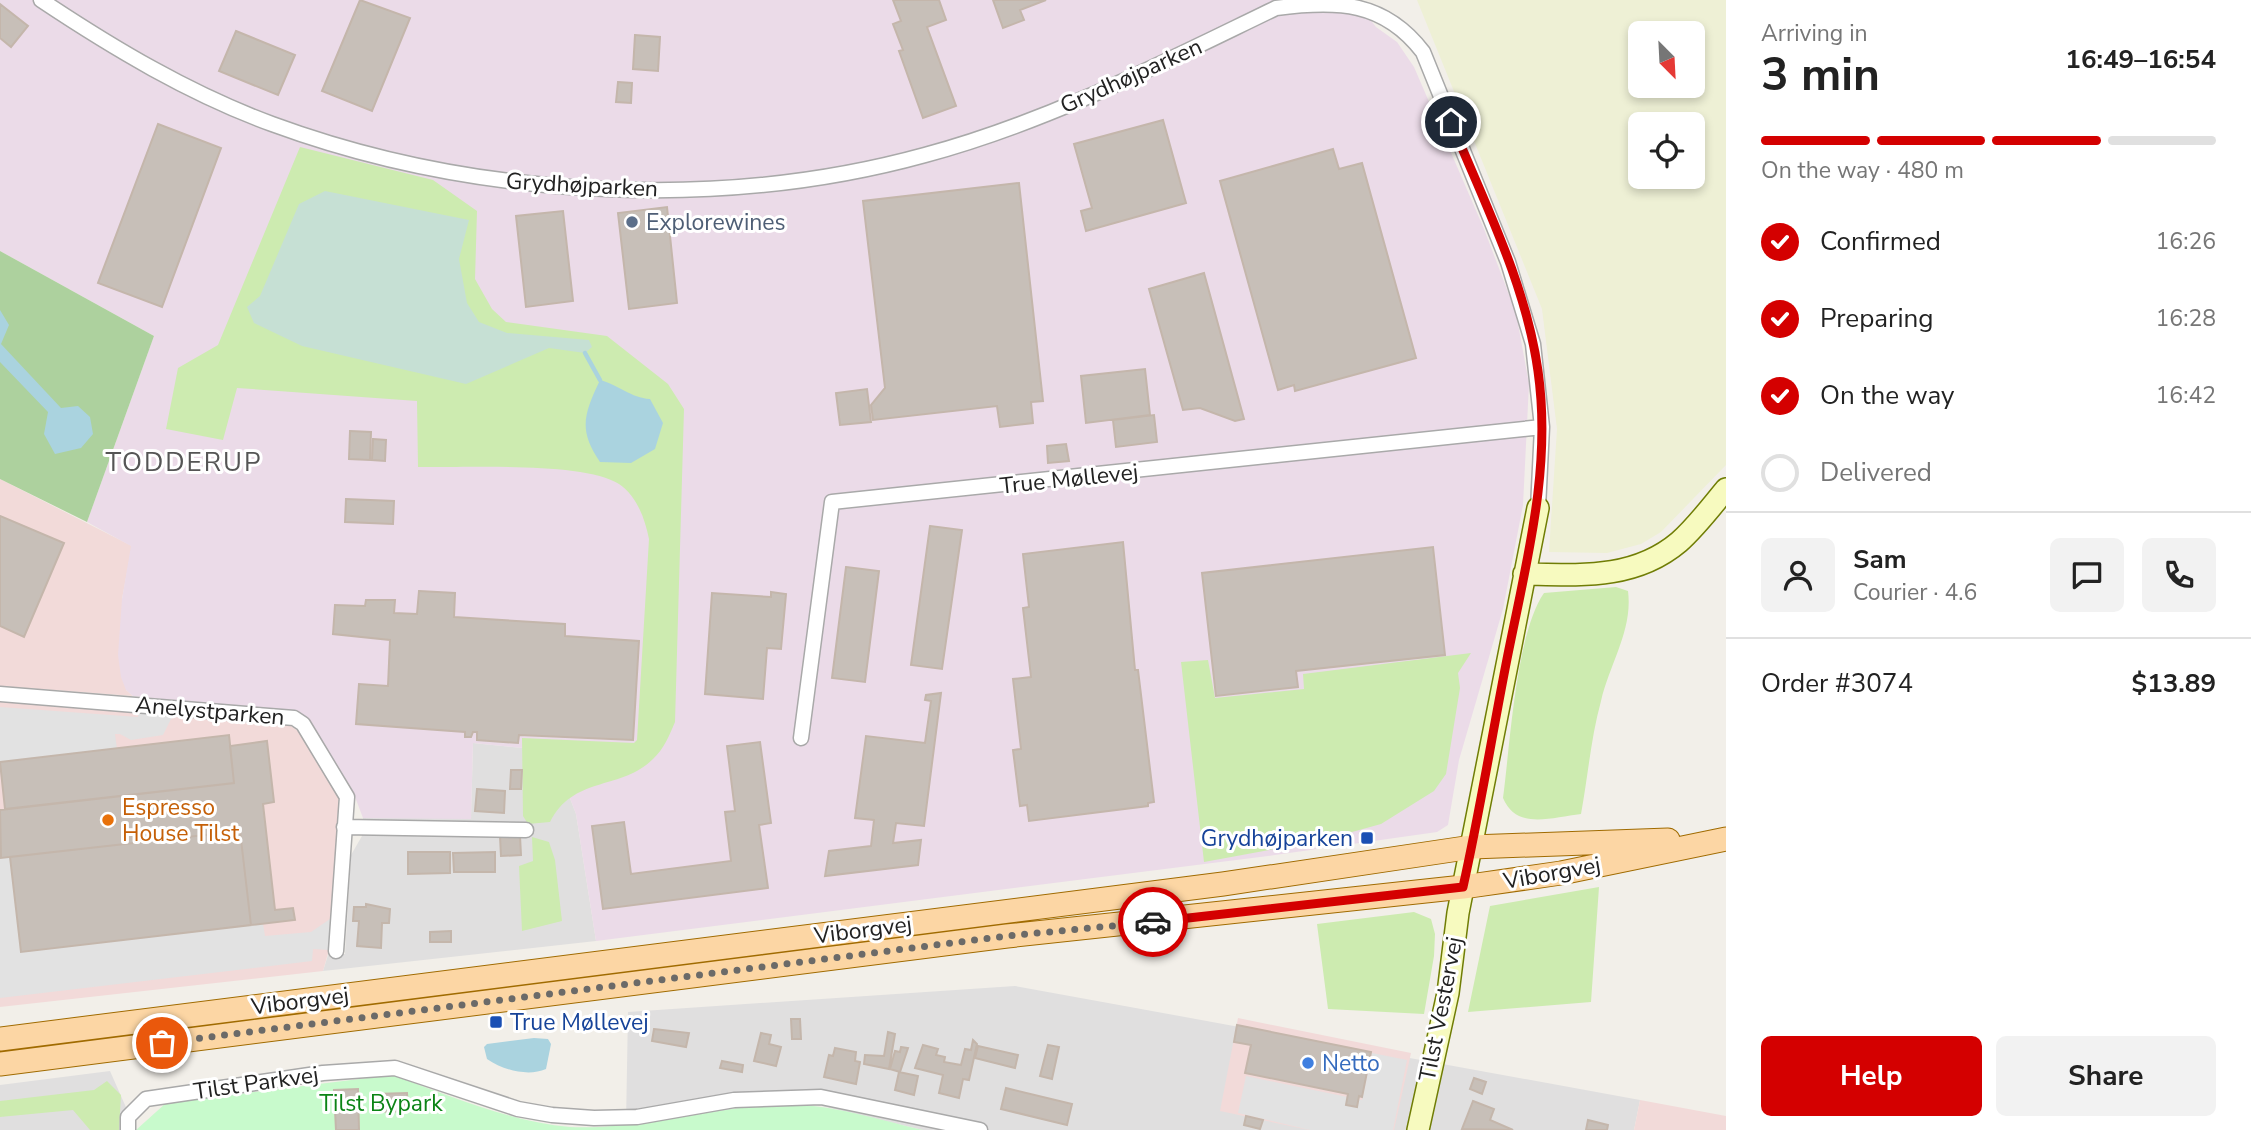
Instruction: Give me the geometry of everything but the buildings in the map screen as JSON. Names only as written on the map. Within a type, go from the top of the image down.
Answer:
[{"type":"main road","name":"Viborgvej","points":[[0,1038],[1223,884],[1472,847],[1726,839]]},
{"type":"main road","name":"Viborgvej","points":[[0,1064],[1007,936],[1463,887],[1561,873],[1726,839]]},
{"type":"street","name":"Grydhøjparken","points":[[41,0],[104,42],[184,83],[270,123],[364,154],[495,181],[597,189],[706,190],[830,174],[923,156],[1016,127],[1136,75],[1276,8],[1300,2],[1342,2],[1378,11],[1404,28],[1423,52],[1508,262],[1533,344],[1542,427],[1538,508],[1472,847]]},
{"type":"street","name":"True Møllevej","points":[[801,738],[832,502],[1542,427]]},
{"type":"street","points":[[1524,574],[1598,575],[1643,564],[1681,540],[1726,489]]},
{"type":"street","name":"Anelystparken","points":[[0,694],[294,718],[303,724],[348,797],[336,951]]},
{"type":"street","points":[[344,827],[526,830]]},
{"type":"street","name":"Tilst Vestervej","points":[[1418,1130],[1448,993],[1463,887],[1472,847]]},
{"type":"street","name":"Tilst Parkvej","points":[[128,1130],[128,1117],[146,1099],[323,1073],[395,1068],[518,1109],[552,1115],[637,1117],[734,1100],[821,1097],[980,1130]]},
{"type":"shaded area","points":[[0,0],[1355,0],[1376,27],[1397,42],[1414,67],[1484,229],[1516,313],[1529,384],[1523,505],[1503,609],[1459,760],[1448,825],[1437,832],[1275,855],[596,941],[576,814],[552,751],[473,743],[471,819],[363,818],[352,789],[308,721],[295,712],[133,696],[126,690],[121,677],[118,655],[122,599],[131,546],[87,522],[154,336],[0,251]]},
{"type":"shaded area","points":[[0,479],[132,546],[122,599],[126,690],[133,696],[0,686]]},
{"type":"shaded area","points":[[0,702],[290,725],[298,731],[339,794],[329,950],[323,971],[0,1007]]},
{"type":"shaded area","points":[[0,707],[138,717],[139,712],[173,715],[163,735],[131,740],[115,734],[117,749],[0,762]]},
{"type":"shaded area","points":[[473,743],[552,751],[576,814],[596,941],[323,971],[328,955],[345,954],[351,855],[362,836],[363,818],[471,818]]},
{"type":"shaded area","points":[[0,846],[1,858],[10,857],[22,952],[263,924],[265,936],[311,932],[330,919],[329,950],[313,949],[312,961],[0,998]]},
{"type":"shaded area","points":[[1015,986],[1640,1100],[1634,1130],[923,1130],[817,1105],[626,1124],[628,1012]]},
{"type":"shaded area","points":[[1238,1018],[1411,1053],[1394,1130],[1309,1130],[1220,1111]]},
{"type":"shaded area","points":[[1372,1053],[1407,1060],[1393,1130],[1310,1130],[1238,1113],[1246,1076],[1362,1100]]},
{"type":"shaded area","points":[[110,1071],[136,1130],[0,1130],[0,1085]]},
{"type":"shaded area","points":[[1640,1100],[1726,1116],[1726,1130],[1634,1130]]},
{"type":"green space","points":[[1417,0],[1726,0],[1726,465],[1661,532],[1641,544],[1607,553],[1549,552],[1557,429],[1542,309]]},
{"type":"green space","points":[[300,147],[433,180],[477,211],[475,279],[492,309],[506,322],[607,336],[668,384],[684,409],[675,722],[663,747],[653,759],[627,776],[572,797],[560,807],[550,822],[528,824],[523,816],[522,738],[634,743],[637,740],[649,539],[639,508],[631,495],[619,484],[579,472],[493,467],[418,467],[417,401],[237,388],[223,440],[166,429],[178,368],[218,345]]},
{"type":"green space","points":[[325,191],[469,220],[459,259],[467,303],[479,322],[507,333],[589,340],[592,347],[585,353],[549,348],[466,384],[302,346],[254,323],[247,307],[260,296],[299,204]]},
{"type":"green space","points":[[0,251],[154,336],[87,522],[0,479]]},
{"type":"green space","points":[[1616,587],[1628,591],[1627,619],[1598,715],[1581,814],[1547,819],[1517,815],[1503,798],[1516,691],[1534,611],[1544,593]]},
{"type":"green space","points":[[1471,653],[1458,673],[1460,688],[1446,774],[1434,791],[1381,824],[1323,840],[1204,862],[1181,662],[1208,660],[1215,698],[1304,689],[1303,674]]},
{"type":"green space","points":[[532,837],[549,842],[555,860],[562,921],[522,931],[519,866],[533,861]]},
{"type":"green space","points":[[1599,887],[1591,1002],[1468,1012],[1490,906]]},
{"type":"green space","points":[[1414,912],[1431,919],[1435,934],[1424,1014],[1328,1009],[1317,924]]},
{"type":"green space","name":"Tilst Bypark","points":[[392,1075],[502,1113],[570,1127],[617,1126],[786,1104],[845,1111],[923,1130],[136,1130],[166,1103]]},
{"type":"green space","points":[[107,1081],[121,1095],[119,1130],[90,1130],[73,1110],[0,1117],[0,1101],[94,1090]]},
{"type":"water","points":[[0,310],[9,325],[1,344],[61,408],[78,406],[90,417],[93,434],[81,448],[55,454],[44,434],[48,412],[0,362]]},
{"type":"water","points":[[600,380],[650,399],[663,423],[655,449],[631,463],[600,462],[588,440],[587,412]]},
{"type":"water","points":[[534,1038],[548,1039],[551,1044],[546,1069],[516,1071],[487,1059],[484,1047],[487,1044]]},
{"type":"waterway","points":[[585,353],[600,380]]},
{"type":"way so far","points":[[162,1043],[1007,936],[1153,922]]},
{"type":"place","name":"Explorewines","points":[[632,222]]},
{"type":"place","name":"Espresso House Tilst","points":[[108,820]]},
{"type":"place","name":"Grydhøjparken","points":[[1367,838]]},
{"type":"place","name":"True Møllevej","points":[[496,1022]]},
{"type":"place","name":"Netto","points":[[1308,1063]]},
{"type":"district","name":"TODDERUP","points":[[184,462]]},
{"type":"route","points":[[1153,922],[1463,887],[1538,508],[1542,427],[1538,373],[1525,315],[1508,262],[1451,122]]}]
